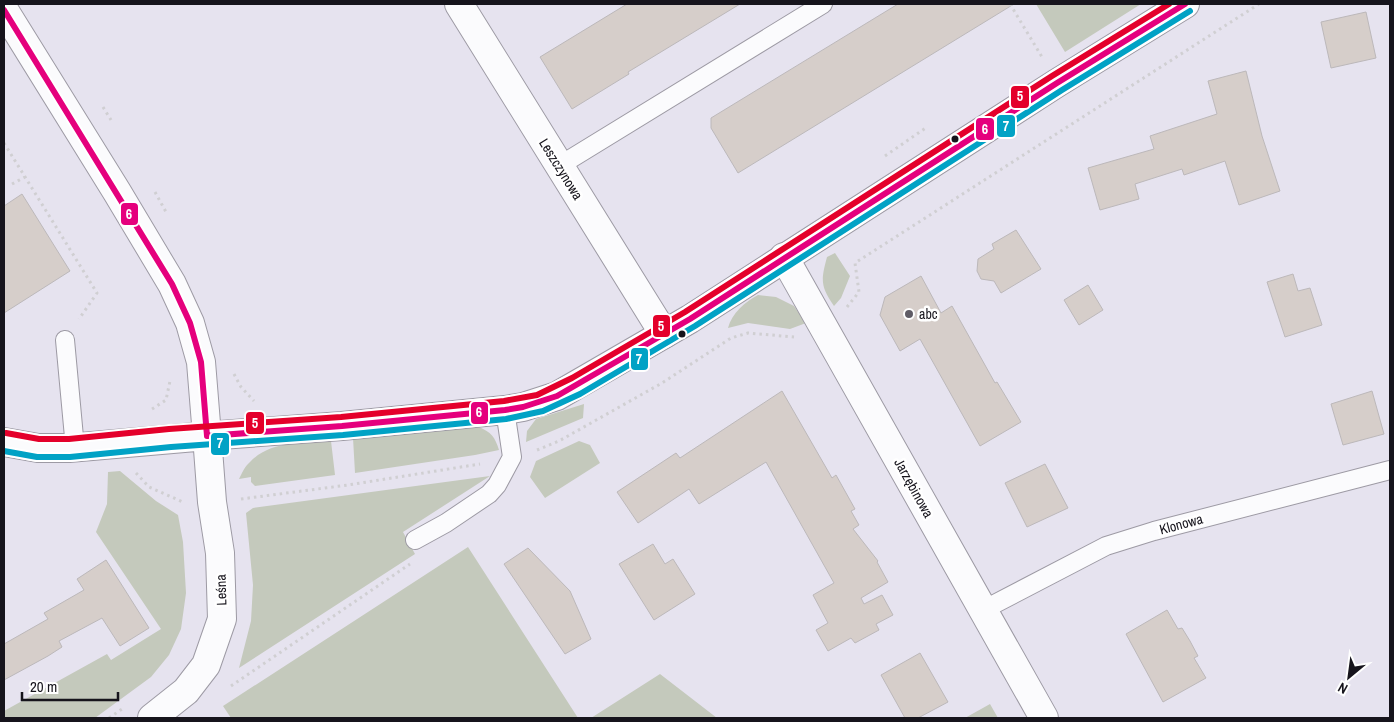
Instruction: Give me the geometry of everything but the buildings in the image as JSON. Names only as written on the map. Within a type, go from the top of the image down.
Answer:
[{"type":"street","name":"Leszczynowa","points":[[459,4],[664,334]]},
{"type":"street","points":[[4,442],[38,448],[75,448],[342,426],[505,410],[532,405],[557,396],[690,319],[1057,83],[1185,4]]},
{"type":"street","name":"Leśna","points":[[4,10],[172,284],[190,323],[201,362],[212,502],[220,553],[222,619],[206,665],[186,691],[152,718]]},
{"type":"street","name":"Jarzębinowa","points":[[784,257],[1044,718]]},
{"type":"lane","points":[[560,166],[823,4]]},
{"type":"lane","points":[[65,340],[75,448]]},
{"type":"lane","points":[[415,540],[489,494],[497,485],[512,457],[505,410]]},
{"type":"lane","name":"Klonowa","points":[[983,610],[1106,546],[1154,531],[1390,470]]},
{"type":"path","points":[[1010,4],[1042,58]]},
{"type":"path","points":[[842,314],[858,292],[855,262],[1260,4]]},
{"type":"path","points":[[883,158],[888,152],[929,126]]},
{"type":"path","points":[[4,143],[98,293],[65,340]]},
{"type":"path","points":[[12,184],[25,177]]},
{"type":"path","points":[[530,453],[559,441],[662,383],[731,338],[748,333],[802,338]]},
{"type":"path","points":[[231,366],[241,387],[253,400],[262,404]]},
{"type":"path","points":[[146,412],[166,400],[172,375]]},
{"type":"path","points":[[238,499],[470,466]]},
{"type":"path","points":[[132,469],[149,487],[185,503]]},
{"type":"path","points":[[228,687],[414,561]]},
{"type":"path","points":[[109,718],[128,705]]},
{"type":"shaded area","points":[[1036,4],[1141,4],[1065,52]]},
{"type":"shaded area","points":[[835,253],[850,276],[841,298],[834,306],[824,288],[823,277],[827,257]]},
{"type":"shaded area","points":[[758,295],[776,297],[794,306],[806,323],[790,329],[748,323],[728,328],[740,308]]},
{"type":"shaded area","points":[[584,404],[583,418],[526,442],[527,431],[536,419]]},
{"type":"shaded area","points":[[479,427],[492,436],[499,450],[355,473],[353,438]]},
{"type":"shaded area","points":[[331,441],[335,475],[255,486],[251,482],[251,477],[239,479],[248,464],[258,455],[277,446]]},
{"type":"shaded area","points":[[579,441],[590,445],[600,463],[545,498],[530,477],[536,461]]},
{"type":"shaded area","points":[[120,471],[156,501],[178,515],[183,542],[186,593],[181,629],[169,655],[151,677],[95,718],[4,718],[4,711],[107,654],[111,660],[161,629],[96,532],[107,504],[108,472]]},
{"type":"shaded area","points":[[490,476],[403,532],[415,554],[239,668],[251,621],[253,585],[246,513],[253,508]]},
{"type":"shaded area","points":[[468,547],[578,718],[231,718],[223,706]]},
{"type":"shaded area","points":[[660,674],[717,718],[591,718]]},
{"type":"shaded area","points":[[990,704],[998,718],[965,718]]},
{"type":"transit line","name":"5","points":[[6,433],[39,439],[69,439],[169,429],[341,417],[504,401],[537,395],[572,378],[685,312],[1052,76],[1169,4]]},
{"type":"transit line","name":"6","points":[[207,436],[342,426],[505,410],[523,407],[557,396],[690,319],[1057,83],[1185,4]]},
{"type":"transit line","name":"6","points":[[4,10],[172,284],[190,323],[201,362],[207,436]]},
{"type":"transit line","name":"7","points":[[4,451],[37,457],[70,457],[171,447],[343,435],[506,419],[543,411],[580,394],[695,326],[1062,90],[1190,11]]},
{"type":"place","name":"abc","points":[[909,314]]}]
